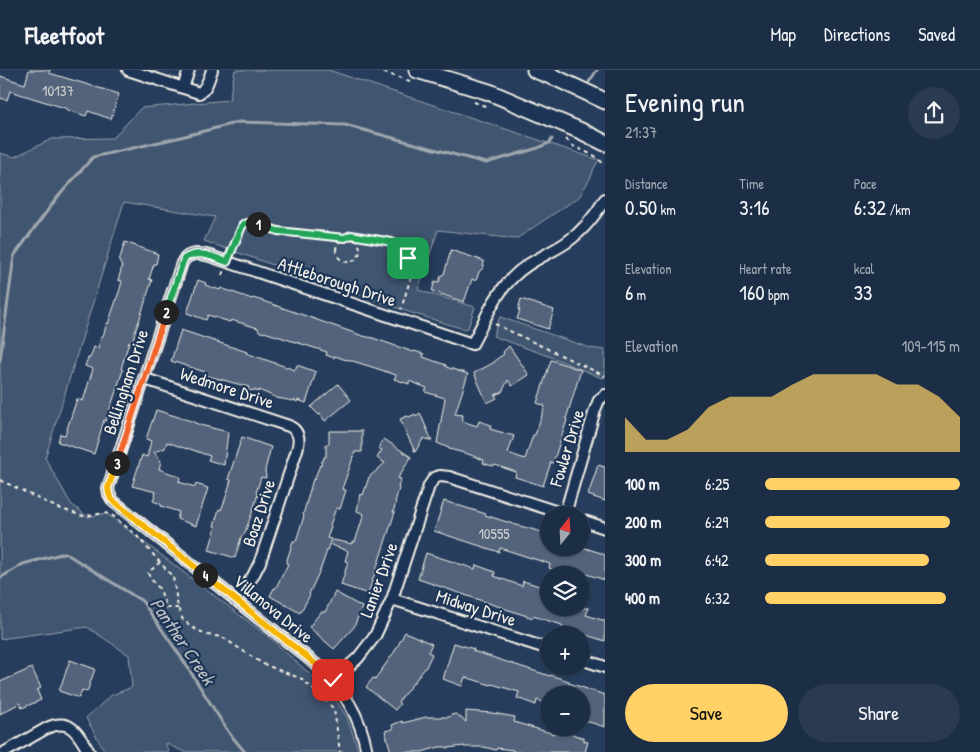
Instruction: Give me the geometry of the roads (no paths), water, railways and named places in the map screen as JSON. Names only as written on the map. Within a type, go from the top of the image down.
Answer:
[{"type":"main road","points":[[535,70],[605,101]]},
{"type":"main road","points":[[415,76],[488,92],[605,143]]},
{"type":"street","points":[[128,70],[197,93],[203,91],[212,70]]},
{"type":"street","points":[[183,88],[189,70]]},
{"type":"street","name":"Attleborough Drive","points":[[191,255],[203,254],[472,344],[492,304],[504,286],[529,263],[558,248],[576,235],[591,220],[605,199]]},
{"type":"street","name":"Bellingham Drive","points":[[109,494],[108,488],[182,263],[184,259],[191,255]]},
{"type":"street","name":"Wedmore Drive","points":[[145,379],[281,423],[294,428],[297,432]]},
{"type":"street","name":"Fowler Drive","points":[[568,506],[595,410],[599,400],[605,394]]},
{"type":"street","name":"Boaz Drive","points":[[235,600],[253,576],[264,551],[299,444],[297,432]]},
{"type":"street","name":"Lanier Drive","points":[[333,680],[358,658],[375,636],[392,599],[429,486],[434,478],[440,476],[449,477],[540,507]]},
{"type":"street","name":"Villanova Drive","points":[[109,494],[113,501],[333,680],[351,706],[367,752]]},
{"type":"street","points":[[590,523],[605,528]]},
{"type":"street","name":"Midway Drive","points":[[392,599],[540,646]]},
{"type":"street","points":[[590,662],[605,667]]},
{"type":"street","points":[[5,752],[54,725],[63,724],[73,728],[89,752]]},
{"type":"waterway","points":[[589,82],[597,70]]},
{"type":"waterway","points":[[0,360],[14,256],[56,199],[93,157],[239,122],[345,125],[486,163],[538,148],[549,143],[552,139]]},
{"type":"waterway","name":"Panther Creek","points":[[0,578],[23,564],[65,553],[142,601],[183,660],[229,733],[245,752]]}]
